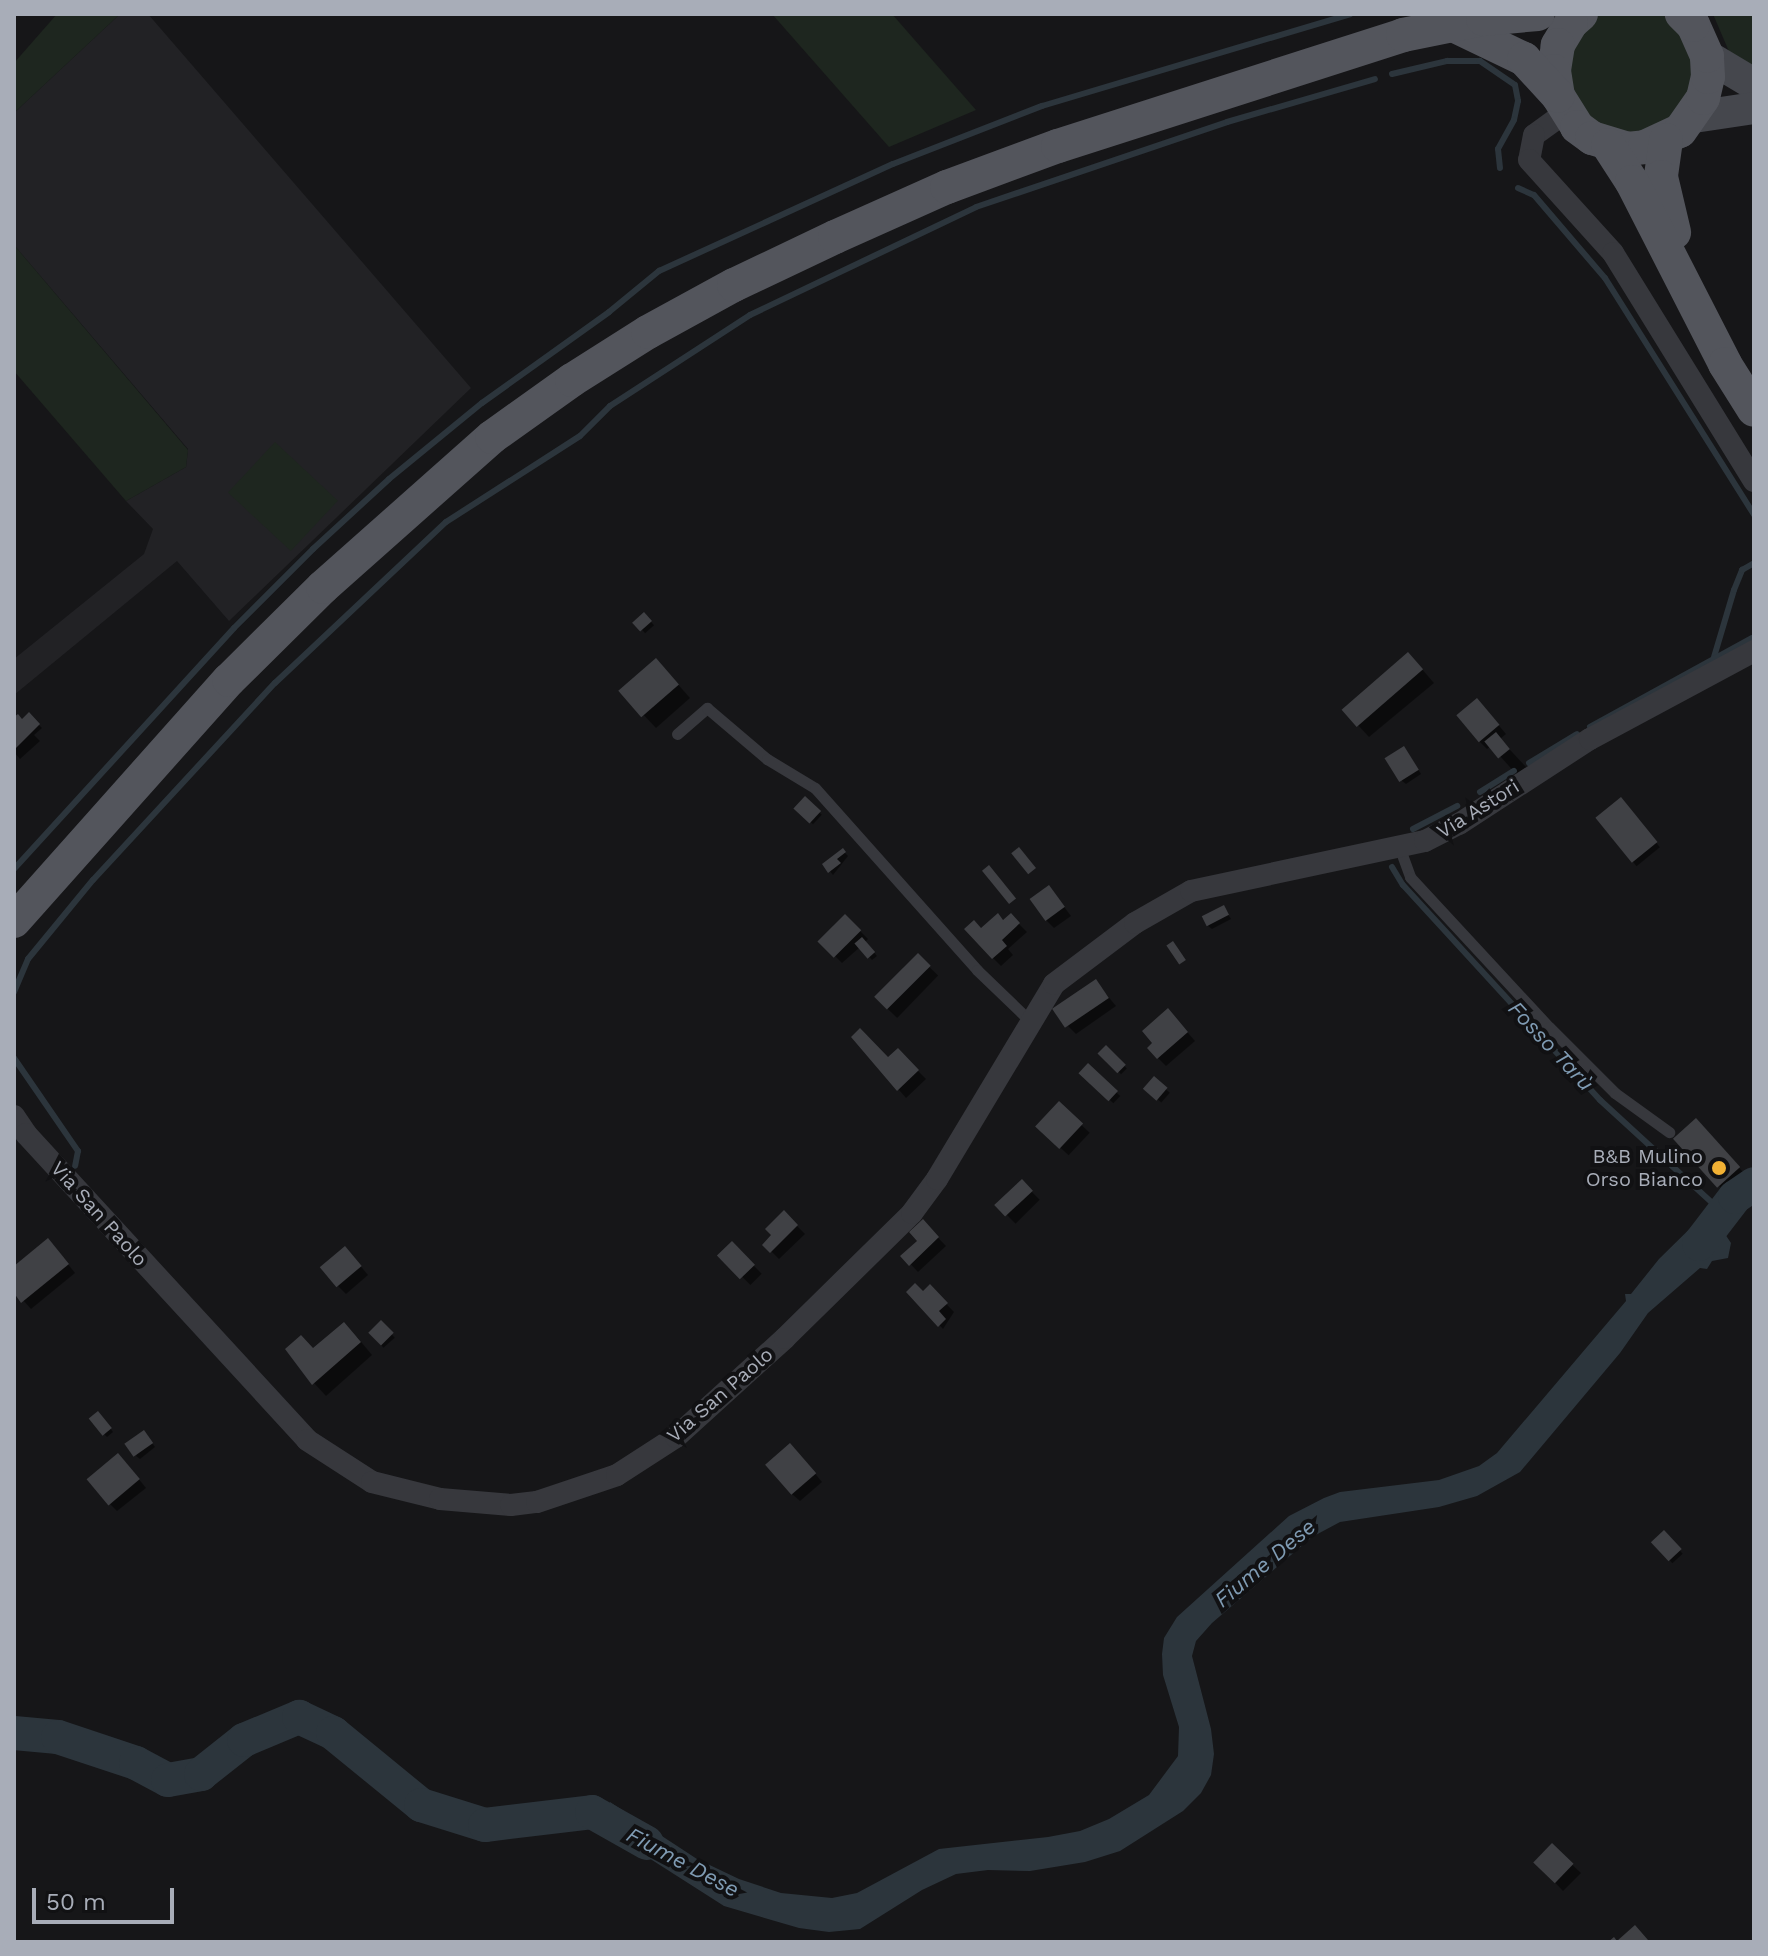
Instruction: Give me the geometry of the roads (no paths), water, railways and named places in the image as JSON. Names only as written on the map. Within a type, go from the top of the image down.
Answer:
[{"type":"main road","points":[[14,921],[229,680],[323,587],[492,437],[572,380],[648,332],[746,279],[947,187],[1072,142],[1403,35],[1538,14]]},
{"type":"main road","points":[[1562,104],[1554,71],[1558,45],[1571,23],[1581,14]]},
{"type":"main road","points":[[1453,25],[1524,59],[1584,132],[1608,145],[1645,147],[1666,140],[1694,117],[1706,88],[1707,56],[1688,18]]},
{"type":"main road","points":[[1666,140],[1663,191],[1694,298]]},
{"type":"main road","points":[[1608,145],[1694,298],[1725,364],[1754,410]]},
{"type":"street","points":[[1707,56],[1754,84]]},
{"type":"street","points":[[1562,104],[1534,135],[1529,160],[1613,253],[1754,481]]},
{"type":"street","points":[[1694,117],[1754,108]]},
{"type":"street","name":"Via Astori","points":[[1135,923],[1191,891],[1400,849],[1459,824],[1590,739],[1754,651]]},
{"type":"street","name":"Via San Paolo","points":[[18,1126],[307,1440],[372,1482],[440,1499],[524,1504],[617,1475],[664,1445],[785,1338],[912,1213],[937,1179],[1054,984],[1135,923]]},
{"type":"lane","points":[[677,734],[707,708],[767,759],[815,788],[977,970],[1031,1022]]},
{"type":"lane","points":[[1400,849],[1410,877],[1549,1027],[1615,1093],[1669,1132]]},
{"type":"water","points":[[1720,1199],[1732,1217],[1725,1234],[1731,1243],[1728,1258],[1712,1261],[1707,1269],[1700,1268],[1648,1313],[1620,1353],[1520,1472],[1477,1496],[1439,1507],[1340,1522],[1312,1537],[1212,1623],[1196,1641],[1192,1656],[1211,1729],[1214,1754],[1211,1775],[1201,1793],[1183,1811],[1120,1851],[1085,1862],[1030,1871],[988,1870],[956,1874],[922,1890],[860,1929],[829,1932],[799,1928],[724,1906],[605,1830],[610,1802],[697,1859],[739,1879],[781,1893],[832,1898],[857,1893],[939,1849],[1048,1837],[1080,1831],[1109,1819],[1149,1795],[1178,1756],[1179,1727],[1163,1675],[1162,1654],[1164,1638],[1177,1617],[1289,1516],[1324,1498],[1340,1492],[1439,1480],[1479,1466],[1497,1453],[1626,1301],[1625,1294],[1631,1294],[1659,1259]]},
{"type":"waterway","points":[[14,869],[234,628],[313,549],[389,479],[482,403],[609,312],[659,271],[893,164],[1042,106],[1351,14]]},
{"type":"waterway","points":[[1392,74],[1447,61],[1480,61],[1515,85],[1518,101],[1514,120],[1498,149],[1500,168]]},
{"type":"waterway","points":[[14,992],[28,959],[93,880],[275,683],[446,522],[580,436],[610,406],[750,315],[976,207],[1227,122],[1375,79]]},
{"type":"waterway","points":[[1518,188],[1534,195],[1605,278],[1754,515]]},
{"type":"waterway","points":[[1714,657],[1742,570],[1754,563]]},
{"type":"waterway","name":"Fosso Tarù","points":[[1590,727],[1752,638]]},
{"type":"waterway","name":"Fosso Tarù","points":[[1529,763],[1577,734]]},
{"type":"waterway","name":"Fosso Tarù","points":[[1480,792],[1514,771]]},
{"type":"waterway","name":"Fosso Tarù","points":[[1413,829],[1457,806]]},
{"type":"waterway","name":"Fosso Tarù","points":[[1392,867],[1403,885],[1600,1100],[1718,1208]]},
{"type":"waterway","points":[[14,1058],[78,1151],[75,1166]]},
{"type":"waterway","name":"Fosso Tarù","points":[[1699,1244],[1735,1197],[1754,1184]]},
{"type":"waterway","name":"Fiume Dese","points":[[14,1733],[58,1737],[136,1763],[168,1780],[201,1774],[244,1740],[299,1717],[333,1733],[421,1805],[485,1825],[592,1812],[647,1843]]},
{"type":"place","name":"B&B Mulino Orso Bianco","points":[[1719,1168]]}]
